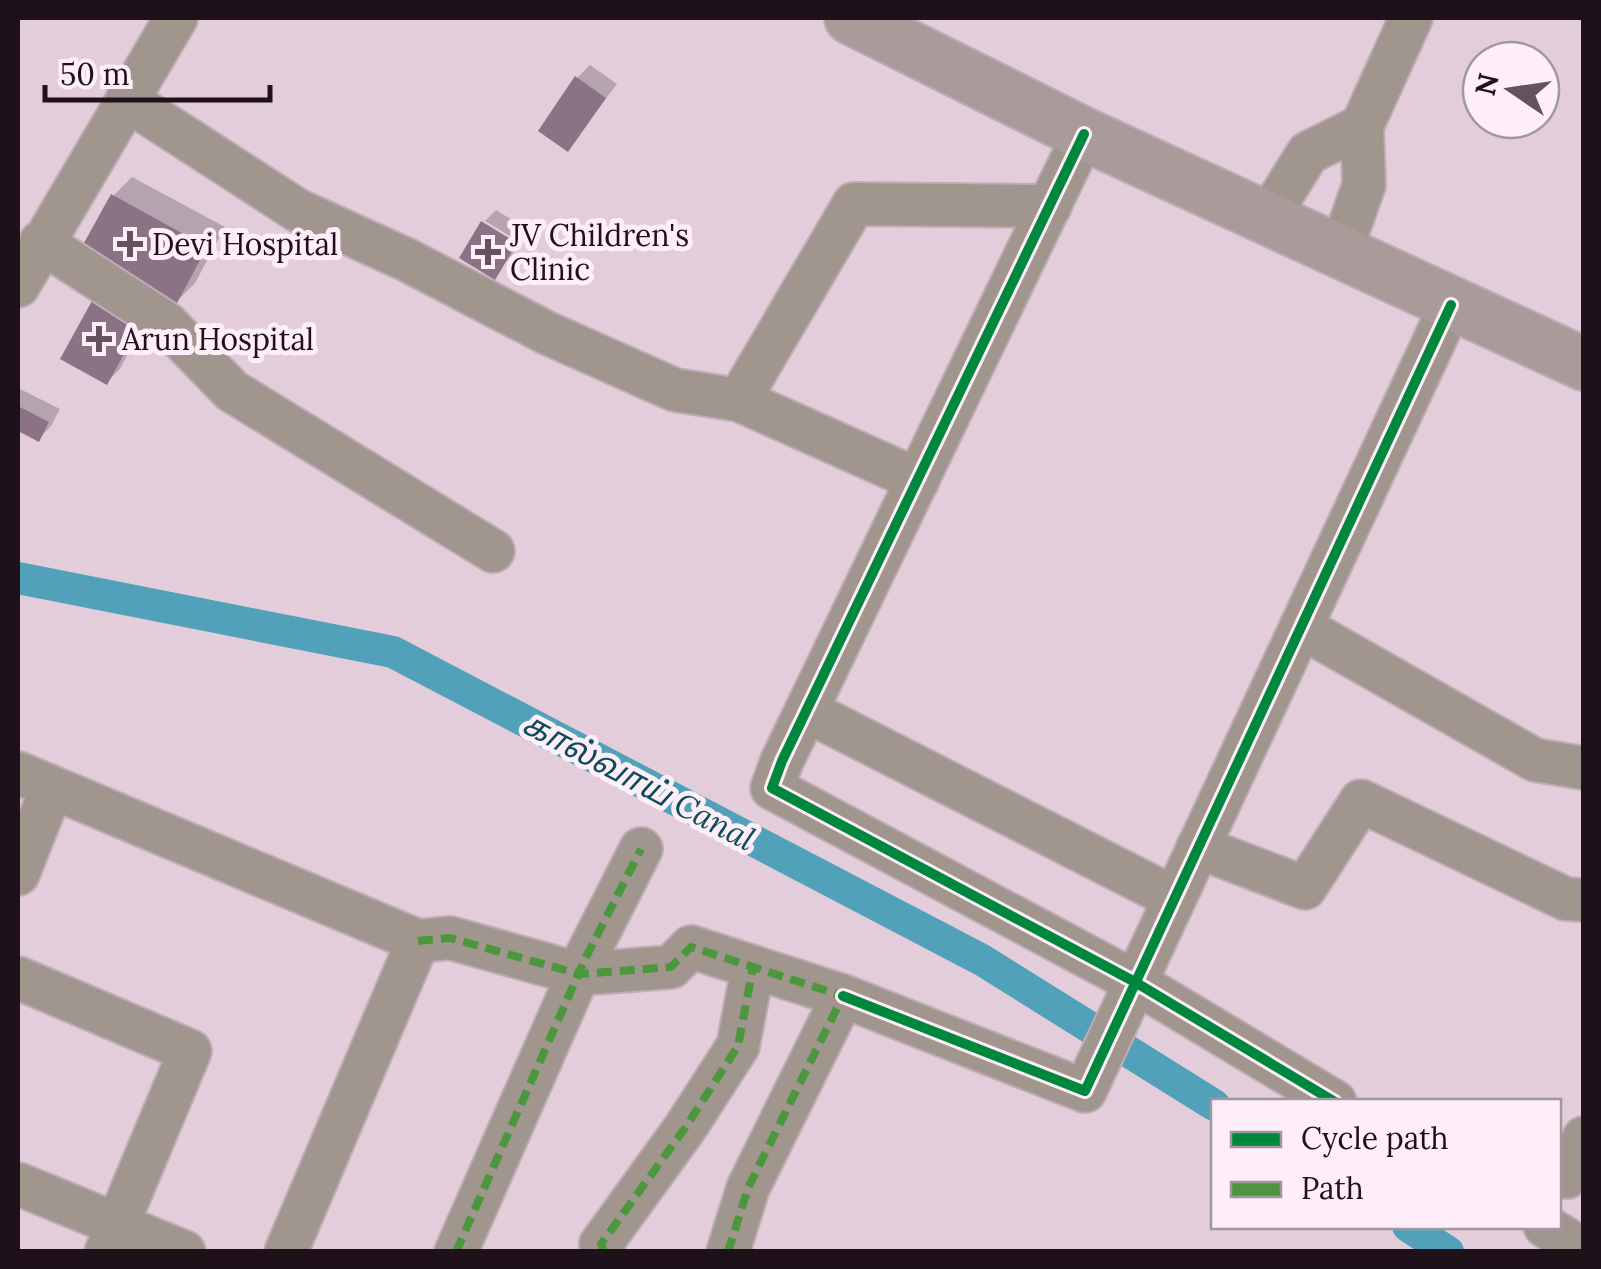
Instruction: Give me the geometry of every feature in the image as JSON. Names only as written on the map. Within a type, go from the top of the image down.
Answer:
[{"type":"main road","points":[[878,23],[1084,134],[1584,364]]},
{"type":"street","points":[[18,286],[176,18]]},
{"type":"street","points":[[1340,253],[1364,185],[1362,126],[1411,18]]},
{"type":"street","points":[[127,100],[298,210],[407,260],[547,332],[675,390],[740,400],[918,480]]},
{"type":"street","points":[[1267,220],[1308,153],[1362,126]]},
{"type":"street","points":[[1084,134],[772,788],[1331,1099]]},
{"type":"street","points":[[740,400],[854,204],[1050,206]]},
{"type":"street","points":[[41,242],[166,323],[232,391],[493,550]]},
{"type":"street","points":[[18,874],[35,781],[418,941],[450,938],[579,974],[671,967],[691,946],[843,996],[1086,1091],[1451,305]]},
{"type":"street","points":[[1301,627],[1535,760],[1584,768]]},
{"type":"street","points":[[806,710],[1174,898]]},
{"type":"street","points":[[1198,847],[1305,888],[1361,801],[1566,899],[1584,900]]},
{"type":"street","points":[[456,1252],[579,974],[642,848]]},
{"type":"street","points":[[286,1252],[418,941]]},
{"type":"street","points":[[604,1252],[601,1244],[685,1128],[738,1046],[753,967]]},
{"type":"street","points":[[18,978],[190,1051],[112,1238]]},
{"type":"street","points":[[728,1252],[748,1188],[843,996]]},
{"type":"street","points":[[1566,1177],[1584,1138]]},
{"type":"street","points":[[18,1184],[112,1238],[184,1252]]},
{"type":"street","points":[[1549,1229],[1584,1250]]},
{"type":"building","points":[[575,76],[606,98],[568,152],[538,131]]},
{"type":"building","points":[[111,194],[207,247],[176,305],[79,252]]},
{"type":"building","points":[[481,221],[517,243],[495,280],[459,258]]},
{"type":"building","points":[[93,299],[140,325],[107,385],[60,359]]},
{"type":"building","points":[[18,406],[49,422],[39,442],[18,431]]},
{"type":"waterway","name":"கால்வாய் Canal","points":[[18,578],[393,652],[982,960],[1211,1103]]},
{"type":"waterway","name":"கால்வாய் Canal","points":[[1413,1229],[1448,1252]]},
{"type":"marked path","points":[[456,1252],[585,959],[641,849]]},
{"type":"marked path","points":[[418,941],[450,938],[579,974],[671,967],[691,947],[843,996],[748,1188],[728,1252]]},
{"type":"marked path","points":[[604,1252],[601,1244],[685,1128],[738,1046],[753,967]]},
{"type":"cycle path","points":[[1084,134],[772,788],[1135,982],[1330,1099]]},
{"type":"cycle path","points":[[843,996],[1085,1091],[1451,305]]},
{"type":"place","name":"Devi Hospital","points":[[130,244]]},
{"type":"place","name":"JV Children's Clinic","points":[[488,252]]},
{"type":"place","name":"Arun Hospital","points":[[99,339]]}]
